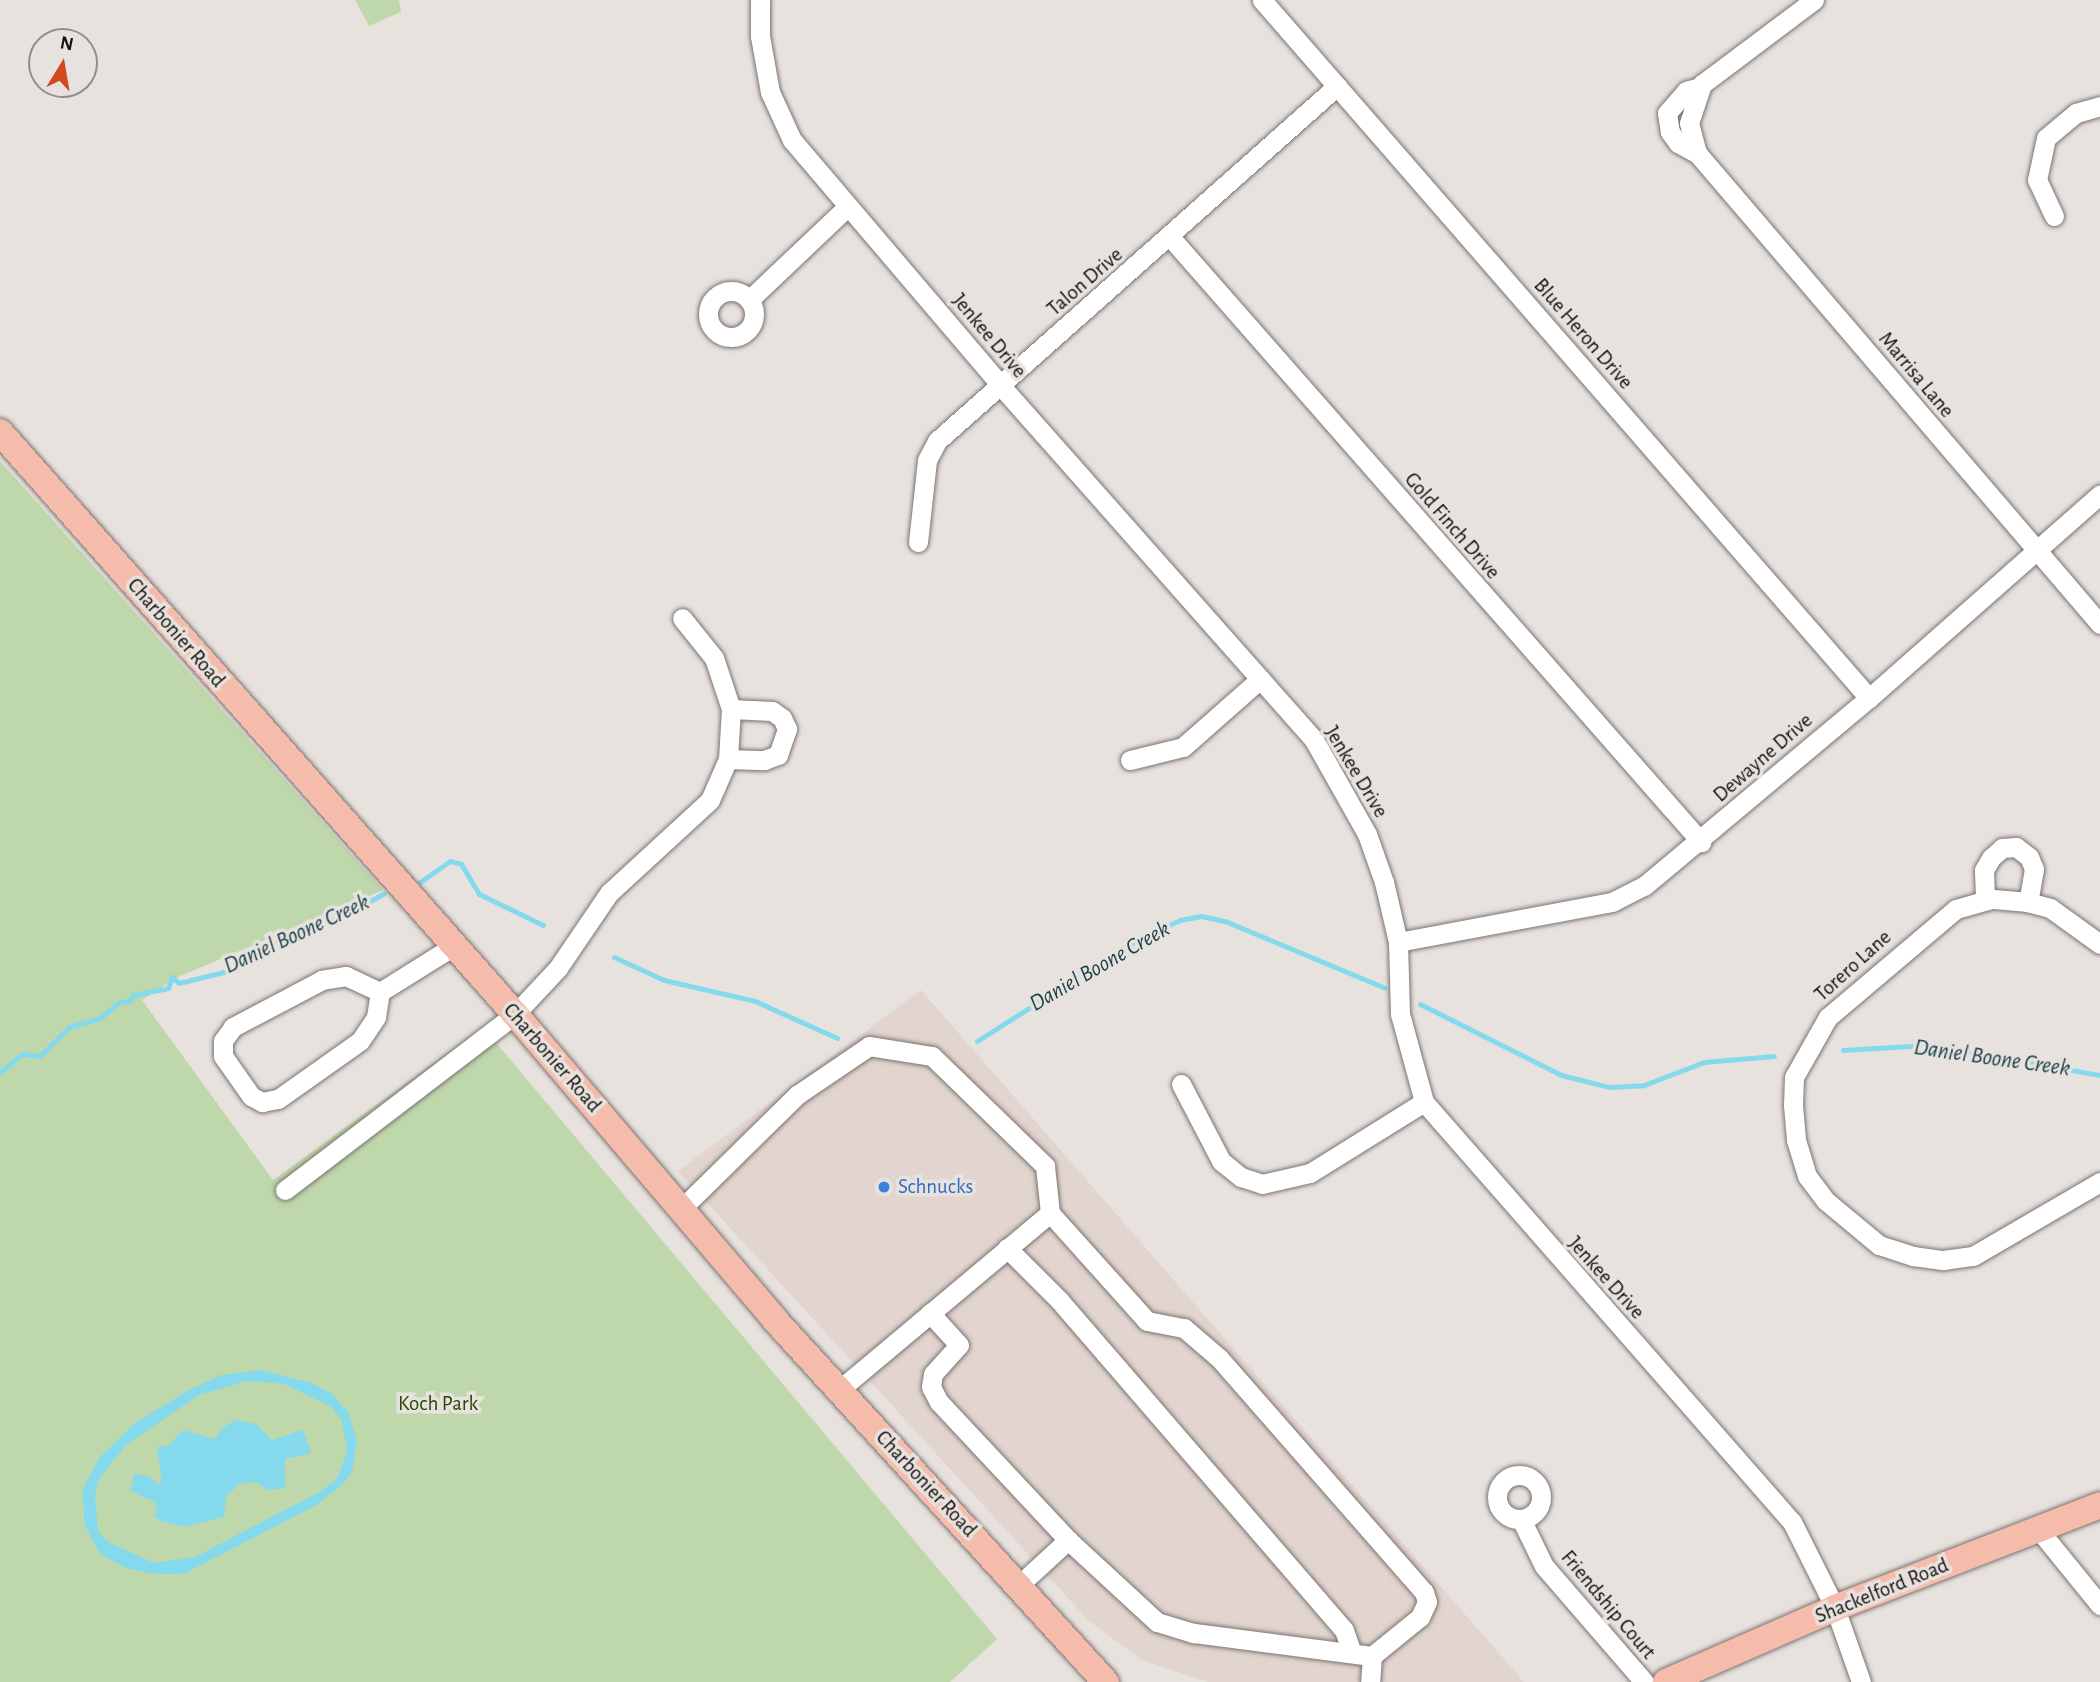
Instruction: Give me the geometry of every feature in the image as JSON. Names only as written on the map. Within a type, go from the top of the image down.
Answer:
[{"type":"main road","name":"Charbonier Road","points":[[4,443],[452,947],[515,1014],[839,1390],[1106,1682]]},
{"type":"main road","name":"Shackelford Road","points":[[1665,1682],[1835,1608],[2100,1504]]},
{"type":"street","name":"Jenkee Drive","points":[[760,0],[764,64],[780,116],[792,140],[1000,386],[1314,740],[1345,790],[1384,882],[1398,942],[1401,1014],[1424,1102],[1792,1522],[1835,1608],[1861,1682]]},
{"type":"street","name":"Blue Heron Drive","points":[[1262,0],[1869,698]]},
{"type":"street","name":"Marrisa Lane","points":[[1814,0],[1700,87],[1689,123],[1698,154],[2100,624]]},
{"type":"street","name":"Talon Drive","points":[[918,541],[927,460],[937,441],[1171,238],[1337,86]]},
{"type":"street","points":[[2054,216],[2037,180],[2042,147],[2076,113],[2100,106]]},
{"type":"street","points":[[749,300],[847,207]]},
{"type":"street","name":"Gold Finch Drive","points":[[1171,238],[1701,842]]},
{"type":"street","name":"Dewayne Drive","points":[[1398,942],[1612,902],[1644,886],[1701,842],[1869,698],[2100,494]]},
{"type":"street","points":[[285,1190],[515,1014],[558,968],[609,893],[710,800],[728,759],[732,709],[714,658],[682,618]]},
{"type":"street","points":[[1130,760],[1183,747],[1260,678]]},
{"type":"street","points":[[728,759],[764,760],[778,755],[787,730],[782,718],[772,711],[732,709]]},
{"type":"street","points":[[1985,900],[1984,870],[1991,858],[2002,848],[2016,847],[2029,857],[2034,869],[2028,902]]},
{"type":"street","name":"Torero Lane","points":[[2100,944],[2059,913],[2028,902],[1985,900],[1956,909],[1937,922],[1828,1017],[1810,1043],[1794,1077],[1793,1105],[1796,1140],[1807,1176],[1850,1224],[1879,1245],[1942,1260],[1973,1256],[1998,1246],[2100,1182]]},
{"type":"street","points":[[380,992],[346,976],[322,980],[233,1027],[223,1041],[223,1056],[251,1096],[262,1102],[278,1099],[360,1041],[376,1017],[380,992],[452,947]]},
{"type":"street","points":[[681,1209],[797,1095],[869,1046],[932,1056],[1045,1166],[1050,1213],[1147,1321],[1185,1328],[1219,1358],[1424,1592],[1427,1602],[1420,1617],[1372,1656],[1370,1682]]},
{"type":"street","points":[[1181,1084],[1221,1161],[1241,1177],[1262,1184],[1310,1173],[1424,1102]]},
{"type":"street","points":[[839,1390],[1050,1213]]},
{"type":"street","points":[[1007,1248],[1059,1300],[1344,1630],[1351,1650]]},
{"type":"street","points":[[930,1313],[959,1345],[933,1374],[931,1387],[939,1402],[1068,1540],[1157,1622],[1194,1633],[1351,1650],[1372,1656]]},
{"type":"street","name":"Friendship Court","points":[[1521,1519],[1544,1566],[1644,1682]]},
{"type":"street","points":[[2039,1530],[2100,1605]]},
{"type":"street","points":[[1019,1585],[1068,1540]]},
{"type":"shaded area","points":[[921,990],[1524,1682],[1208,1682],[1142,1660],[1089,1621],[678,1171]]},
{"type":"green space","points":[[355,0],[399,0],[401,12],[369,26]]},
{"type":"green space","name":"Koch Park","points":[[0,461],[383,890],[178,977],[142,1000],[273,1180],[483,1027],[997,1639],[950,1682],[0,1682]]},
{"type":"water","points":[[261,1370],[312,1383],[332,1394],[348,1412],[357,1441],[352,1472],[343,1484],[315,1506],[183,1574],[153,1574],[126,1568],[100,1554],[85,1526],[82,1490],[99,1458],[135,1423],[187,1391],[221,1375]],"holes":[[[248,1381],[284,1384],[332,1407],[342,1421],[347,1452],[337,1479],[321,1491],[195,1557],[154,1563],[108,1542],[98,1531],[95,1494],[99,1479],[126,1445],[199,1395]]]},
{"type":"water","points":[[235,1420],[256,1424],[272,1440],[303,1430],[311,1453],[285,1459],[285,1488],[268,1490],[255,1482],[239,1484],[226,1497],[224,1517],[185,1527],[161,1521],[153,1515],[157,1512],[155,1502],[130,1491],[134,1474],[149,1476],[158,1484],[162,1481],[157,1447],[169,1445],[183,1430],[215,1439],[222,1428]]},
{"type":"waterway","name":"Daniel Boone Creek","points":[[420,882],[450,861],[461,864],[479,894],[543,925]]},
{"type":"waterway","name":"Daniel Boone Creek","points":[[0,1072],[22,1054],[40,1056],[69,1027],[100,1018],[119,1002],[130,1001],[133,995],[168,988],[172,977],[179,983],[236,969],[283,938],[342,916],[383,894]]},
{"type":"waterway","name":"Daniel Boone Creek","points":[[977,1041],[1138,939],[1180,920],[1201,916],[1225,921],[1385,988]]},
{"type":"waterway","name":"Daniel Boone Creek","points":[[614,957],[664,980],[755,1001],[837,1038]]},
{"type":"waterway","name":"Daniel Boone Creek","points":[[1420,1004],[1561,1075],[1609,1087],[1644,1085],[1704,1062],[1774,1056]]},
{"type":"waterway","name":"Daniel Boone Creek","points":[[1843,1050],[1928,1045],[2100,1075]]},
{"type":"place","name":"Schnucks","points":[[884,1187]]}]
